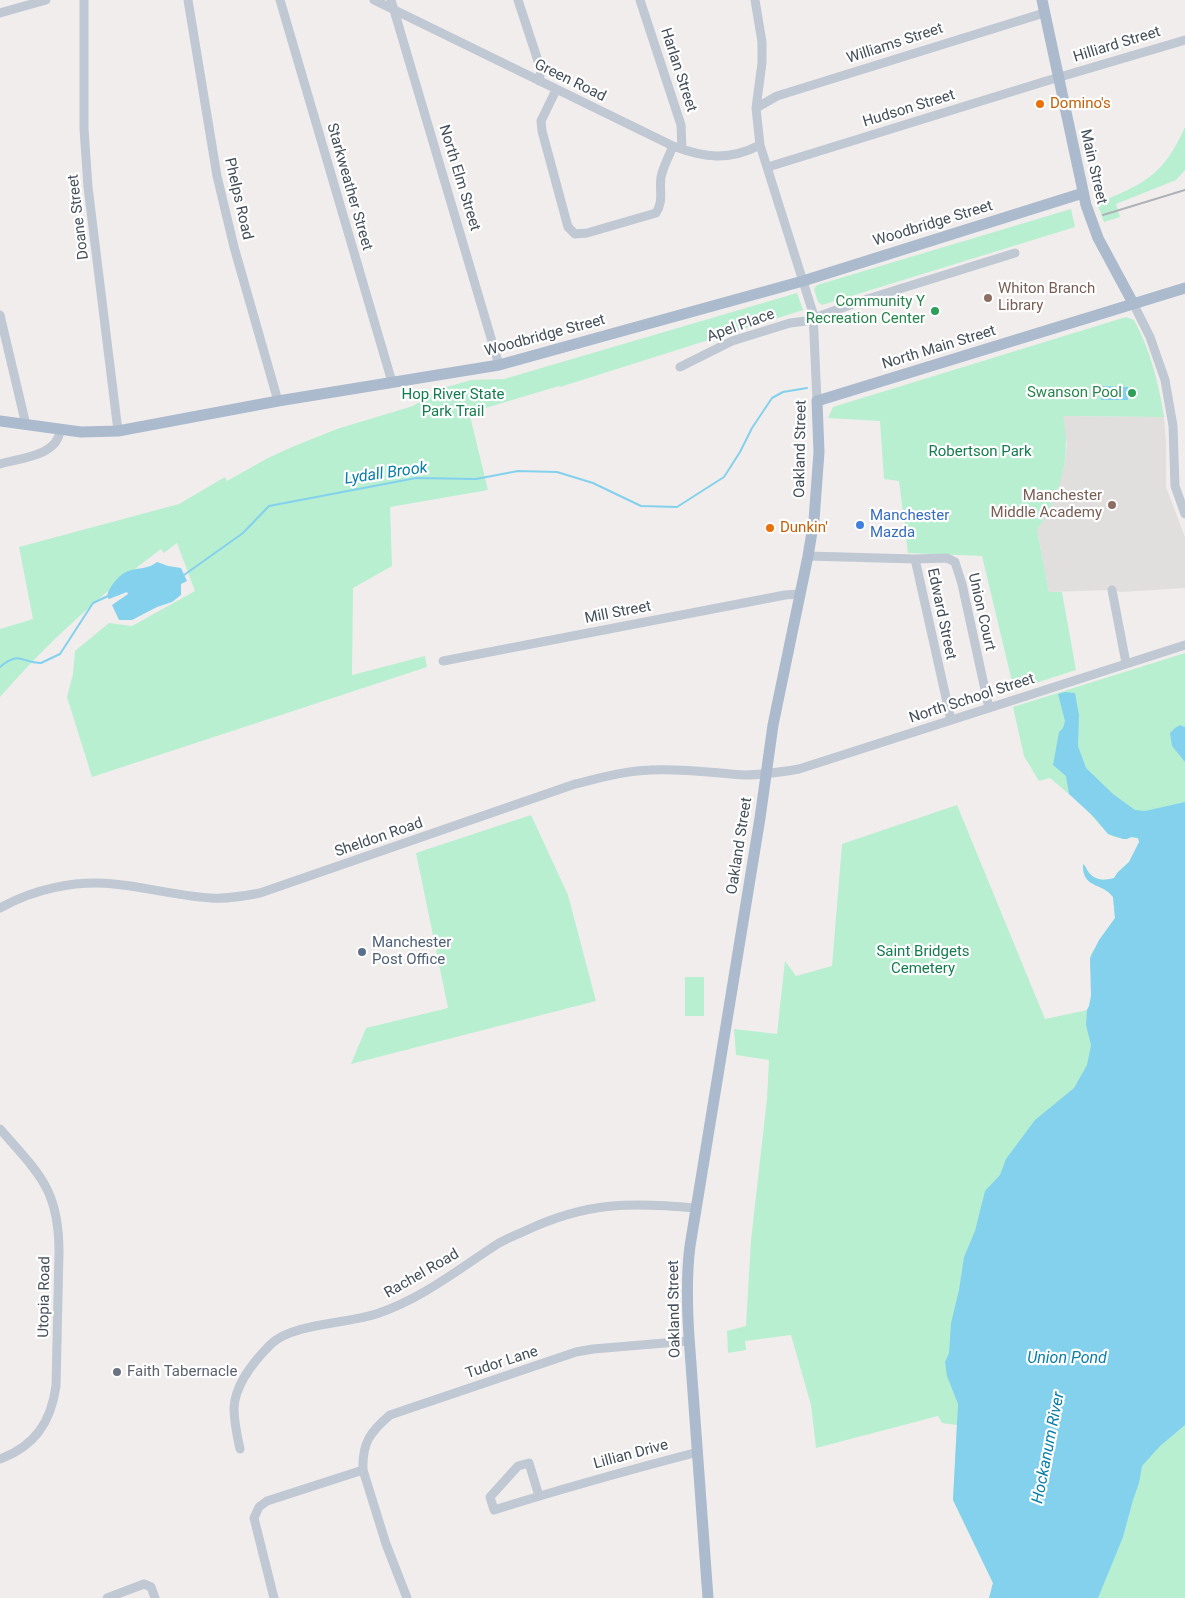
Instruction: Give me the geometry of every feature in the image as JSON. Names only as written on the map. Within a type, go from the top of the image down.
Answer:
[{"type":"main road","name":"Main Street","points":[[1042,0],[1083,193],[1096,234],[1133,303]]},
{"type":"main road","name":"Woodbridge Street","points":[[0,421],[81,432],[118,431],[278,401],[499,365],[803,281],[1083,193]]},
{"type":"main road","name":"North Main Street","points":[[817,401],[1185,288]]},
{"type":"main road","name":"Oakland Street","points":[[706,1598],[698,1452],[689,1341],[687,1275],[773,725],[808,556],[817,493],[819,452],[817,401]]},
{"type":"street","points":[[0,13],[46,0]]},
{"type":"street","name":"Doane Street","points":[[84,0],[85,139],[88,186],[118,431]]},
{"type":"street","name":"Phelps Road","points":[[188,0],[217,176],[234,247],[278,401]]},
{"type":"street","name":"Starkweather Street","points":[[280,0],[392,382]]},
{"type":"street","name":"Green Road","points":[[374,0],[392,5],[556,90],[678,148],[716,157],[728,156],[760,145]]},
{"type":"street","points":[[518,0],[541,70],[539,81]]},
{"type":"street","name":"Harlan Street","points":[[640,0],[681,124],[678,148]]},
{"type":"street","name":"Oakland Street","points":[[755,0],[762,42],[762,63],[756,108],[760,145],[814,318],[817,401]]},
{"type":"street","name":"North Elm Street","points":[[392,5],[499,365]]},
{"type":"street","name":"Williams Street","points":[[756,108],[778,96],[1044,13]]},
{"type":"street","name":"Hilliard Street","points":[[1058,78],[1185,40]]},
{"type":"street","name":"Hudson Street","points":[[768,167],[1058,78]]},
{"type":"street","points":[[556,90],[541,121],[542,131],[568,227],[575,234],[586,234],[656,214],[662,204],[660,189],[662,175],[678,148]]},
{"type":"street","name":"Apel Place","points":[[680,367],[727,343],[787,324],[814,318],[868,298],[1015,252]]},
{"type":"street","points":[[1133,303],[1153,344],[1168,394],[1174,434],[1175,486],[1185,514]]},
{"type":"street","points":[[0,315],[26,425]]},
{"type":"street","points":[[0,464],[48,450],[56,444],[60,430]]},
{"type":"street","points":[[1175,486],[1185,484]]},
{"type":"street","name":"Edward Street","points":[[808,556],[915,559],[950,720]]},
{"type":"street","name":"Union Court","points":[[915,559],[947,558],[955,562],[962,584],[988,708]]},
{"type":"street","points":[[1112,590],[1126,663]]},
{"type":"street","name":"Mill Street","points":[[443,661],[785,595],[800,594]]},
{"type":"street","name":"North School Street","points":[[766,774],[799,769],[1185,645]]},
{"type":"street","name":"Sheldon Road","points":[[0,908],[30,894],[80,883],[113,884],[188,896],[214,898],[260,893],[596,778],[650,770],[766,774]]},
{"type":"street","name":"Utopia Road","points":[[0,1129],[35,1169],[52,1197],[59,1232],[60,1252],[54,1403],[49,1417],[39,1433],[26,1446],[0,1459]]},
{"type":"street","name":"Rachel Road","points":[[240,1449],[234,1407],[241,1384],[258,1358],[273,1342],[289,1332],[378,1314],[409,1301],[501,1242],[567,1214],[598,1207],[626,1204],[696,1208]]},
{"type":"street","name":"Tudor Lane","points":[[407,1598],[386,1544],[363,1470],[362,1456],[366,1442],[376,1427],[390,1415],[576,1352],[689,1341]]},
{"type":"street","name":"Lillian Drive","points":[[539,1496],[529,1463],[518,1466],[490,1497],[494,1510],[572,1486],[698,1452]]},
{"type":"street","points":[[274,1598],[254,1518],[259,1507],[266,1501],[363,1470]]},
{"type":"street","points":[[107,1598],[144,1584],[151,1587],[155,1598]]},
{"type":"shaded area","name":"Manchester Middle Academy","points":[[1062,416],[1164,417],[1166,487],[1185,537],[1185,588],[1121,592],[1110,590],[1049,592],[1037,530],[1052,504],[1064,467],[1067,444]]},
{"type":"green space","points":[[1185,127],[1185,170],[1176,180],[1116,204],[1120,217],[1104,222],[1097,203],[1140,184],[1150,176],[1169,157]]},
{"type":"green space","points":[[1071,209],[1075,227],[822,305],[818,302],[814,289],[817,285]]},
{"type":"green space","name":"Hop River State Park Trail","points":[[797,293],[803,310],[560,387],[482,409],[483,413],[470,416],[488,490],[390,507],[392,566],[353,588],[352,675],[425,656],[427,667],[92,777],[67,697],[73,674],[75,651],[109,623],[132,626],[195,591],[177,543],[164,553],[161,549],[97,601],[56,638],[0,697],[0,629],[33,619],[19,547],[179,504],[225,477],[227,481],[292,447],[337,429],[413,406],[440,389],[471,380],[504,379]]},
{"type":"green space","name":"Robertson Park","points":[[1126,317],[1134,320],[1145,343],[1157,379],[1164,417],[1063,416],[1066,446],[1062,476],[1052,504],[1037,530],[1049,592],[1062,592],[1076,670],[1014,690],[982,556],[908,553],[899,481],[884,479],[880,421],[828,418],[833,407]]},
{"type":"green space","name":"Saint Bridgets Cemetery","points":[[1185,653],[1185,1598],[989,1598],[993,1583],[953,1500],[957,1425],[942,1423],[938,1416],[816,1448],[811,1405],[791,1335],[745,1341],[746,1350],[728,1353],[727,1331],[746,1326],[751,1240],[767,1099],[769,1060],[736,1055],[734,1029],[777,1034],[785,961],[796,976],[832,966],[842,844],[957,805],[1045,1019],[1087,1010],[1091,996],[1091,954],[1115,918],[1113,897],[1109,892],[1089,881],[1084,872],[1083,864],[1093,877],[1104,880],[1114,878],[1129,862],[1139,843],[1139,839],[1133,837],[1127,839],[1108,834],[1083,806],[1050,778],[1039,781],[1024,756],[1013,707]]},
{"type":"green space","points":[[531,815],[568,895],[596,1001],[351,1064],[366,1028],[448,1008],[416,853]]},
{"type":"green space","points":[[685,977],[704,977],[704,1016],[685,1016]]},
{"type":"water","points":[[1101,386],[1128,387],[1128,400],[1101,400]]},
{"type":"water","points":[[157,562],[181,568],[187,581],[181,584],[181,595],[172,602],[157,607],[132,620],[119,620],[112,605],[128,594],[127,592],[109,599],[107,597],[111,586],[126,572],[150,566]]},
{"type":"water","name":"Union Pond","points":[[1065,692],[1075,693],[1079,715],[1078,746],[1086,768],[1113,794],[1135,810],[1145,811],[1185,802],[1185,1425],[1160,1446],[1142,1466],[1123,1537],[1098,1598],[989,1598],[993,1583],[953,1500],[958,1404],[947,1376],[945,1362],[949,1353],[951,1323],[964,1257],[975,1231],[985,1191],[1000,1175],[1006,1159],[1035,1120],[1074,1088],[1087,1065],[1091,1045],[1086,1025],[1087,1010],[1091,996],[1090,958],[1099,940],[1115,918],[1113,897],[1109,892],[1086,878],[1083,864],[1093,877],[1104,880],[1114,878],[1129,862],[1139,842],[1138,838],[1123,839],[1108,834],[1094,817],[1069,794],[1066,776],[1053,765],[1059,732],[1063,728],[1065,721],[1058,694]]},
{"type":"water","points":[[1180,725],[1185,727],[1185,762],[1172,746],[1170,733]]},
{"type":"waterway","name":"Lydall Brook","points":[[184,575],[243,533],[269,506],[416,478],[476,479],[518,471],[557,472],[593,483],[641,506],[677,507],[724,477],[752,428],[772,398],[783,392],[807,388]]},
{"type":"waterway","name":"Lydall Brook","points":[[0,667],[16,658],[41,663],[60,654],[93,603],[108,596]]},
{"type":"railway","points":[[1103,215],[1185,190]]},
{"type":"place","name":"Domino's","points":[[1040,104]]},
{"type":"place","name":"Whiton Branch Library","points":[[988,298]]},
{"type":"place","name":"Community Y Recreation Center","points":[[935,311]]},
{"type":"place","name":"Swanson Pool","points":[[1132,393]]},
{"type":"place","name":"Manchester Middle Academy","points":[[1112,505]]},
{"type":"place","name":"Manchester Mazda","points":[[860,525]]},
{"type":"place","name":"Dunkin'","points":[[770,528]]},
{"type":"place","name":"Manchester Post Office","points":[[362,952]]},
{"type":"place","name":"Faith Tabernacle","points":[[117,1372]]},
{"type":"water label","name":"Hockanum River","points":[[1049,1448]]}]
